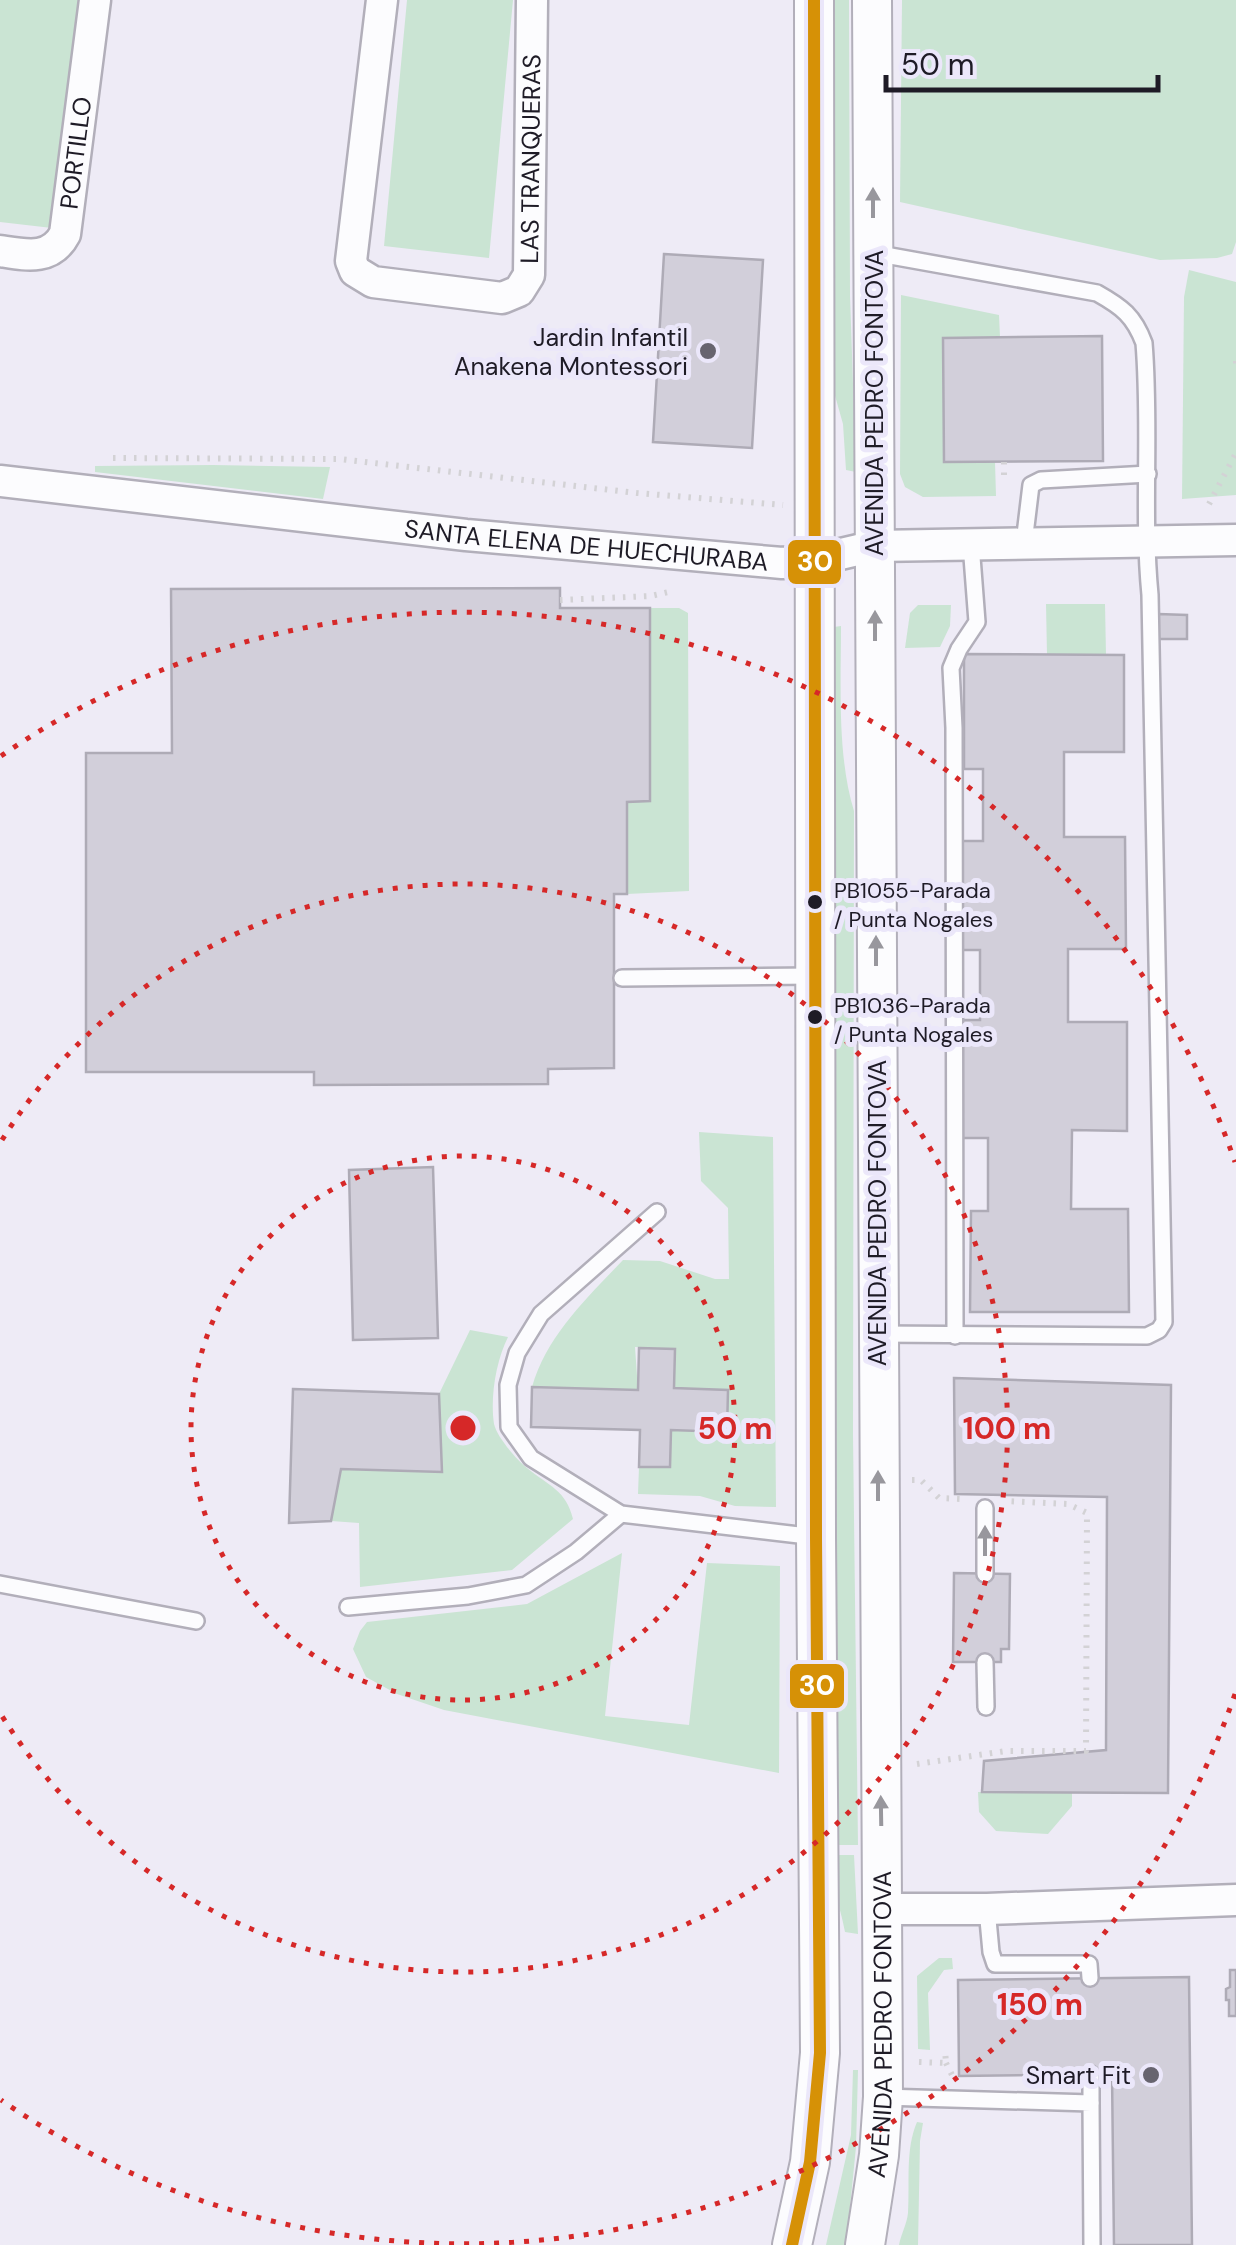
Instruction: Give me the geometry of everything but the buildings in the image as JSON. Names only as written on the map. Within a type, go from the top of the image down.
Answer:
[{"type":"street","name":"PORTILLO","points":[[0,251],[42,255],[54,249],[65,234],[95,0]]},
{"type":"street","name":"LAS TRANQUERAS","points":[[382,0],[351,261],[356,271],[373,282],[502,298],[518,291],[529,275],[532,0]]},
{"type":"street","points":[[792,2245],[810,2162],[820,2053],[814,0]]},
{"type":"street","name":"AVENIDA PEDRO FONTOVA","points":[[865,2245],[883,2097],[872,0]]},
{"type":"street","name":"SANTA ELENA DE HUECHURABA","points":[[0,481],[466,535],[782,562],[815,560],[875,546],[1236,540]]},
{"type":"street","points":[[882,1909],[1236,1900]]},
{"type":"lane","points":[[874,253],[1097,293],[1123,307],[1136,322],[1144,344],[1148,474],[1145,541],[1150,595],[1164,1322],[1147,1336],[878,1334]]},
{"type":"lane","points":[[1024,542],[1030,485],[1041,480],[1148,474]]},
{"type":"lane","points":[[954,1336],[954,767],[950,668],[977,622],[971,544]]},
{"type":"lane","points":[[622,978],[817,976]]},
{"type":"lane","points":[[657,1212],[541,1314],[517,1353],[508,1385],[510,1427],[531,1458],[621,1514],[816,1537]]},
{"type":"lane","points":[[985,1503],[986,1574]]},
{"type":"lane","points":[[348,1607],[468,1596],[526,1586],[576,1552],[621,1514]]},
{"type":"lane","points":[[0,1584],[196,1621]]},
{"type":"lane","points":[[986,1662],[986,1707]]},
{"type":"lane","points":[[987,1909],[990,1952],[995,1964],[1089,1964],[1090,1978]]},
{"type":"lane","points":[[1091,2074],[1092,2245]]},
{"type":"lane","points":[[883,2097],[1091,2103]]},
{"type":"path","points":[[1236,360],[1236,371]]},
{"type":"path","points":[[1209,504],[1236,453]]},
{"type":"path","points":[[97,458],[339,459],[636,493],[784,505]]},
{"type":"path","points":[[560,600],[672,592]]},
{"type":"path","points":[[910,1766],[1006,1752],[1086,1751],[1087,1513],[1068,1504],[940,1498],[921,1480],[911,1480]]},
{"type":"path","points":[[913,2062],[946,2063],[945,2050]]},
{"type":"green space","points":[[0,0],[78,0],[52,228],[0,222]]},
{"type":"green space","points":[[407,0],[513,0],[489,258],[384,246]]},
{"type":"green space","points":[[831,0],[849,0],[850,296],[856,472],[846,470],[843,424],[832,385]]},
{"type":"green space","points":[[902,0],[1236,0],[1236,242],[1232,254],[1160,260],[900,202]]},
{"type":"green space","points":[[1189,270],[1236,282],[1236,495],[1182,499],[1184,297]]},
{"type":"green space","points":[[901,295],[999,315],[1000,337],[943,339],[944,462],[995,462],[996,496],[923,497],[905,487],[900,474]]},
{"type":"green space","points":[[95,466],[330,467],[323,499],[95,472]]},
{"type":"green space","points":[[1046,604],[1105,604],[1106,655],[1047,655]]},
{"type":"green space","points":[[918,605],[951,605],[950,626],[940,647],[905,648],[910,613]]},
{"type":"green space","points":[[650,608],[679,608],[688,613],[689,891],[627,894],[627,802],[650,800]]},
{"type":"green space","points":[[841,626],[842,744],[854,811],[853,1435],[858,1845],[829,1845],[834,627]]},
{"type":"green space","points":[[699,1132],[773,1137],[776,1507],[735,1506],[700,1496],[638,1494],[639,1467],[671,1430],[727,1431],[728,1390],[674,1388],[675,1349],[635,1347],[638,1390],[532,1387],[558,1334],[623,1260],[660,1261],[715,1279],[729,1279],[728,1208],[701,1181]]},
{"type":"green space","points":[[470,1330],[508,1337],[495,1379],[494,1424],[518,1459],[561,1495],[573,1519],[512,1570],[360,1587],[359,1523],[331,1521],[341,1469],[439,1394]]},
{"type":"green space","points":[[622,1553],[605,1716],[689,1725],[707,1563],[780,1566],[779,1773],[444,1710],[397,1694],[366,1677],[353,1649],[367,1622],[527,1604]]},
{"type":"green space","points":[[978,1792],[1072,1792],[1072,1806],[1048,1834],[996,1831],[979,1812]]},
{"type":"green space","points":[[829,1855],[854,1855],[858,1934],[845,1932]]},
{"type":"green space","points":[[939,1958],[952,1958],[953,1969],[944,1970],[928,1993],[930,2050],[918,2049],[917,1976]]},
{"type":"green space","points":[[853,2070],[858,2070],[856,2147],[847,2237],[845,2245],[826,2245],[851,2135]]},
{"type":"green space","points":[[917,2122],[923,2123],[918,2245],[899,2245],[907,2217],[909,2155]]},
{"type":"transit line","name":"30","points":[[792,2245],[810,2162],[820,2053],[814,0]]},
{"type":"place","name":"Jardin Infantil Anakena Montessori","points":[[708,351]]},
{"type":"place","name":"PB1055-Parada / Punta Nogales","points":[[815,902]]},
{"type":"place","name":"PB1036-Parada / Punta Nogales","points":[[815,1017]]},
{"type":"place","name":"Smart Fit","points":[[1151,2075]]}]
